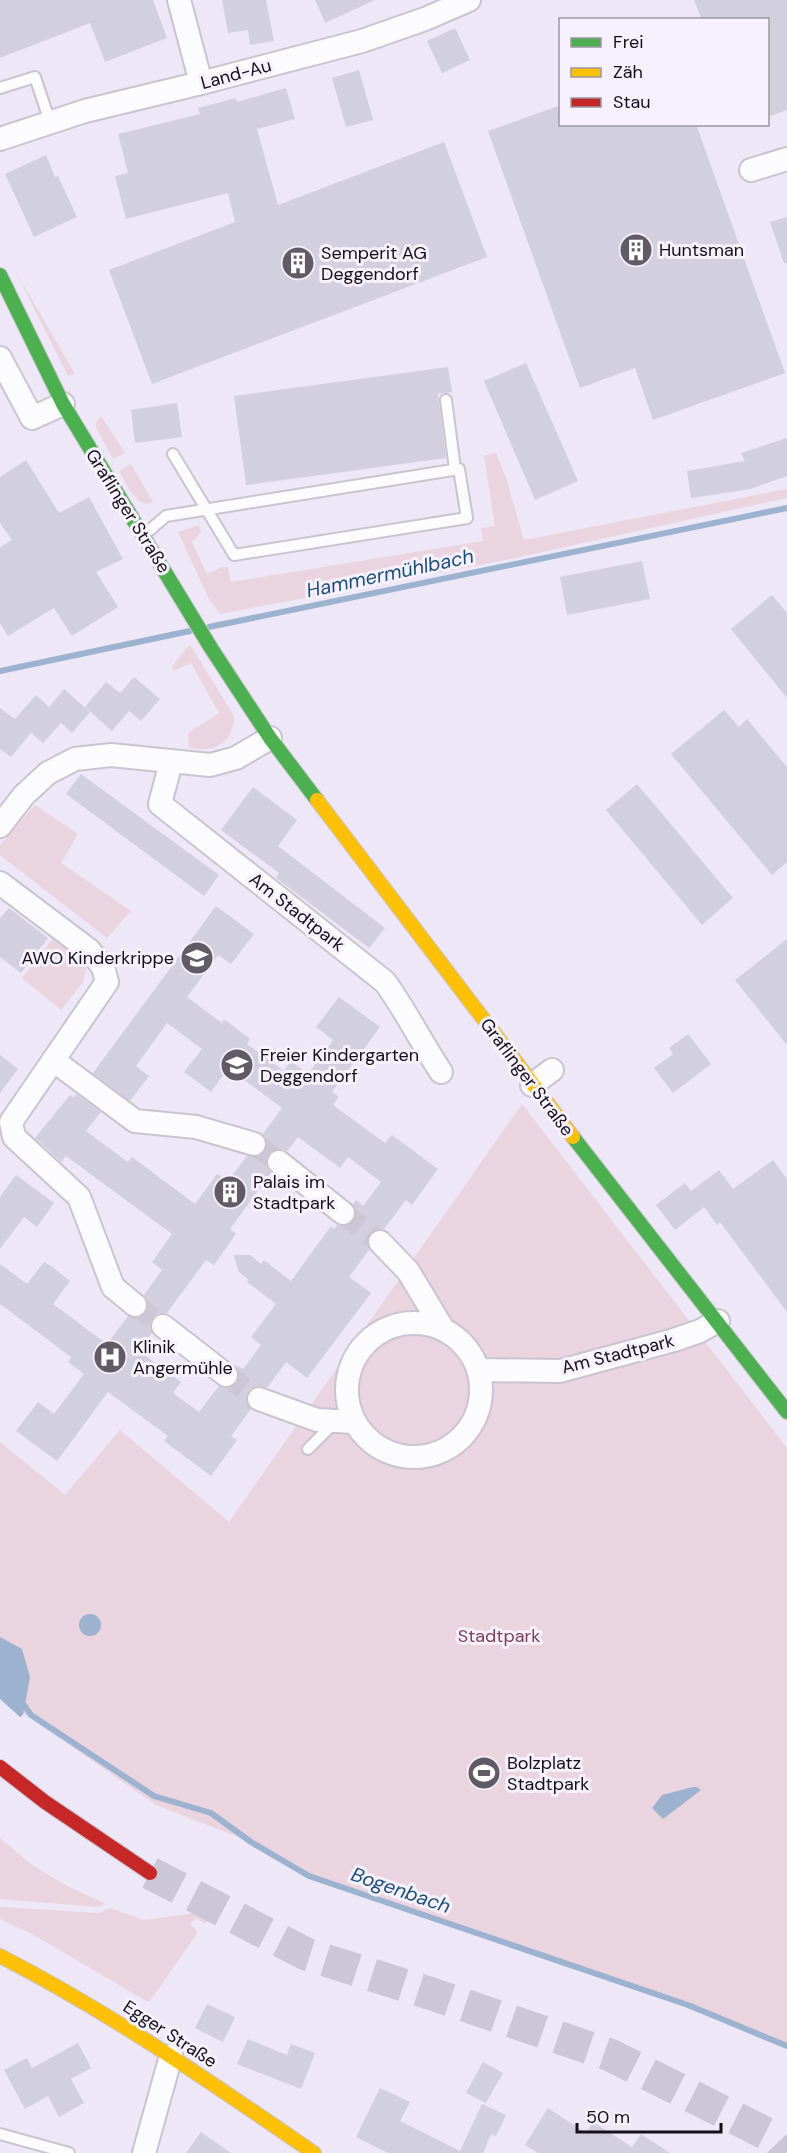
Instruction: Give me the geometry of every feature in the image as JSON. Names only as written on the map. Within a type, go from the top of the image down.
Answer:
[{"type":"main road","name":"Graflinger Straße","points":[[0,275],[63,404],[211,648],[270,738],[532,1085],[787,1412]]},
{"type":"main road","points":[[0,1767],[45,1802],[150,1873]]},
{"type":"main road","name":"Egger Straße","points":[[0,1956],[40,1975],[141,2035],[314,2153]]},
{"type":"street","points":[[179,0],[201,83]]},
{"type":"street","name":"Land-Au","points":[[0,139],[85,111],[362,41],[425,20],[469,0]]},
{"type":"street","points":[[751,170],[787,159]]},
{"type":"street","points":[[0,358],[32,418],[63,404]]},
{"type":"street","points":[[0,826],[24,795],[48,773],[75,759],[111,755],[210,765],[236,758],[270,738]]},
{"type":"street","name":"Am Stadtpark","points":[[171,762],[160,804],[386,982],[405,1009],[419,1039],[441,1072]]},
{"type":"street","points":[[0,883],[89,951],[103,967],[107,982],[11,1122],[14,1137],[79,1197],[114,1287],[135,1305]]},
{"type":"street","points":[[53,1060],[135,1120],[196,1127],[254,1144]]},
{"type":"street","points":[[532,1085],[552,1070]]},
{"type":"street","points":[[279,1162],[343,1214]]},
{"type":"street","points":[[380,1242],[408,1271],[443,1329]]},
{"type":"street","name":"Am Stadtpark","points":[[478,1370],[560,1371],[674,1340],[700,1331],[718,1321]]},
{"type":"street","points":[[259,1399],[317,1419],[345,1421],[390,1453],[413,1457],[437,1453],[457,1441],[469,1428],[481,1395],[478,1370],[470,1353],[443,1329],[420,1323],[396,1325],[375,1336],[358,1353],[349,1375],[345,1421]]},
{"type":"street","points":[[163,1326],[226,1376]]},
{"type":"street","points":[[144,2153],[171,2056]]},
{"type":"lane","points":[[0,88],[35,77],[50,122]]},
{"type":"lane","points":[[446,400],[455,469]]},
{"type":"lane","points":[[144,535],[166,516],[206,510],[459,468],[467,518],[234,555],[206,510],[173,454]]},
{"type":"lane","points":[[308,1449],[345,1421]]},
{"type":"lane","points":[[0,2134],[69,2153]]},
{"type":"green space","points":[[16,272],[75,374],[68,376]]},
{"type":"green space","points":[[101,416],[125,453],[113,459],[96,427],[96,422]]},
{"type":"green space","points":[[496,453],[506,478],[524,540],[787,489],[787,498],[506,560],[220,614],[209,599],[178,532],[199,525],[201,532],[192,542],[207,574],[222,567],[228,567],[231,582],[483,541],[481,528],[495,526],[484,456]]},
{"type":"green space","points":[[131,464],[153,502],[147,504],[137,499],[119,471]]},
{"type":"green space","points":[[188,646],[191,646],[234,716],[230,733],[221,744],[214,748],[189,747],[188,733],[219,713],[191,663],[174,671],[172,667]]},
{"type":"green space","points":[[35,805],[78,834],[61,863],[131,911],[107,938],[0,855],[0,845]]},
{"type":"green space","points":[[53,938],[80,958],[86,969],[83,982],[61,1010],[22,978]]},
{"type":"green space","name":"Stadtpark","points":[[522,1104],[787,1448],[787,2046],[688,2005],[309,1876],[251,1842],[156,1805],[0,1697],[0,1442],[65,1495],[120,1430],[229,1522]]},
{"type":"green space","points":[[0,1838],[32,1865],[65,1885],[106,1904],[99,1907],[0,1899]]},
{"type":"green space","points":[[0,1907],[99,1913],[110,1908],[144,1920],[209,1911],[210,1915],[205,1924],[196,1918],[190,1924],[198,1932],[150,2001],[146,2001],[34,1935],[0,1919]]},
{"type":"water","points":[[86,1614],[94,1614],[101,1621],[101,1629],[94,1636],[86,1636],[79,1629],[79,1621]]},
{"type":"water","points":[[0,1637],[22,1649],[30,1677],[23,1715],[20,1717],[0,1699]]},
{"type":"water","points":[[693,1787],[701,1790],[663,1819],[652,1808],[662,1795]]},
{"type":"building","points":[[0,0],[153,0],[167,38],[105,62],[90,23],[0,58]]},
{"type":"building","points":[[222,0],[266,0],[274,41],[250,45],[248,30],[228,33]]},
{"type":"building","points":[[315,0],[375,0],[325,23]]},
{"type":"building","points":[[694,0],[787,0],[787,110],[769,117],[769,18],[701,18]]},
{"type":"building","points":[[455,28],[470,60],[442,73],[427,41]]},
{"type":"building","points":[[359,70],[373,120],[346,127],[332,78]]},
{"type":"building","name":"Semperit AG Deggendorf","points":[[286,88],[295,119],[257,129],[278,205],[444,142],[487,257],[152,384],[109,270],[235,222],[228,193],[126,219],[115,176],[128,173],[118,134],[200,114],[198,108],[236,98],[237,102]]},
{"type":"building","name":"Huntsman","points":[[559,106],[559,126],[697,126],[785,373],[653,420],[635,368],[580,388],[488,131]]},
{"type":"building","points":[[46,155],[77,217],[34,237],[5,174]]},
{"type":"building","points":[[787,217],[787,263],[784,263],[770,222]]},
{"type":"building","points":[[526,363],[578,481],[535,500],[484,381]]},
{"type":"building","points":[[448,367],[452,392],[438,394],[446,458],[246,485],[234,396]]},
{"type":"building","points":[[177,403],[182,437],[135,443],[131,410]]},
{"type":"building","points":[[787,438],[787,476],[751,489],[691,498],[687,471],[745,461],[741,453]]},
{"type":"building","points":[[26,460],[59,513],[89,497],[123,559],[96,572],[118,607],[72,636],[54,608],[8,636],[0,623],[0,547],[12,540],[0,523],[0,477]]},
{"type":"building","points":[[642,561],[650,599],[567,615],[560,577]]},
{"type":"building","points":[[772,595],[787,613],[787,698],[731,629]]},
{"type":"building","points":[[134,677],[160,699],[141,721],[129,711],[112,731],[85,707],[106,682],[120,693]]},
{"type":"building","points":[[64,689],[90,712],[72,733],[61,723],[43,743],[31,733],[11,757],[0,749],[0,708],[15,719],[36,695],[49,707]]},
{"type":"building","points":[[724,710],[739,727],[747,719],[787,767],[787,862],[772,875],[671,754]]},
{"type":"building","points":[[81,774],[219,875],[204,896],[66,794]]},
{"type":"building","points":[[637,784],[733,898],[702,925],[606,810]]},
{"type":"building","points":[[253,787],[297,820],[278,846],[385,928],[369,948],[276,878],[279,873],[221,830]]},
{"type":"building","name":"Palais im Stadtpark","points":[[216,906],[254,934],[231,964],[218,955],[187,997],[222,1023],[224,1019],[250,1039],[247,1044],[284,1071],[291,1061],[308,1074],[333,1040],[316,1027],[339,997],[380,1027],[332,1092],[339,1097],[333,1105],[385,1143],[392,1135],[438,1169],[412,1205],[406,1200],[384,1229],[377,1229],[370,1233],[367,1239],[369,1250],[349,1277],[371,1293],[307,1378],[286,1362],[267,1388],[257,1386],[250,1389],[246,1401],[251,1409],[231,1436],[237,1440],[211,1476],[164,1441],[168,1436],[108,1392],[57,1461],[16,1431],[38,1402],[54,1414],[84,1374],[68,1362],[71,1357],[0,1304],[0,1264],[27,1284],[44,1262],[51,1266],[70,1281],[53,1304],[107,1344],[128,1316],[139,1318],[146,1313],[148,1301],[144,1295],[162,1270],[152,1262],[172,1234],[66,1156],[61,1162],[35,1138],[70,1095],[74,1098],[76,1094],[101,1112],[86,1131],[128,1162],[132,1157],[195,1204],[217,1174],[228,1181],[247,1156],[257,1157],[264,1153],[267,1141],[263,1134],[282,1108],[228,1068],[211,1092],[184,1072],[202,1049],[167,1023],[136,1066],[149,1076],[130,1101],[93,1073]],"holes":[[[298,1137],[340,1168],[348,1157],[381,1182],[363,1206],[356,1200],[353,1204],[356,1214],[353,1222],[347,1226],[337,1225],[334,1229],[331,1226],[291,1281],[264,1260],[261,1264],[250,1255],[234,1255],[238,1271],[249,1280],[247,1282],[276,1304],[251,1337],[261,1345],[243,1369],[235,1365],[239,1370],[237,1383],[231,1388],[219,1386],[199,1412],[173,1393],[181,1382],[139,1351],[152,1333],[150,1325],[153,1317],[158,1313],[167,1313],[206,1260],[214,1265],[236,1234],[230,1229],[271,1173],[266,1166],[268,1154],[275,1149],[287,1151]]]},
{"type":"building","points":[[9,908],[48,938],[21,973],[0,957],[0,918]]},
{"type":"building","points":[[787,939],[787,1045],[735,980]]},
{"type":"building","points":[[688,1034],[711,1064],[673,1093],[654,1068],[673,1054],[669,1048]]},
{"type":"building","points":[[0,1055],[18,1069],[0,1093]]},
{"type":"building","points":[[773,1160],[787,1179],[787,1312],[720,1222],[717,1225],[704,1207],[675,1230],[656,1205],[685,1183],[691,1191],[719,1170],[733,1189]]},
{"type":"building","points":[[16,1175],[54,1203],[37,1227],[24,1217],[0,1249],[0,1197]]},
{"type":"building","points":[[207,2004],[235,2017],[223,2042],[195,2028]]},
{"type":"building","points":[[248,2039],[287,2055],[291,2044],[315,2053],[301,2089],[237,2064]]},
{"type":"building","points":[[78,2043],[91,2068],[71,2079],[84,2103],[59,2117],[48,2096],[25,2109],[4,2070],[27,2058],[32,2068]]},
{"type":"building","points":[[483,2062],[503,2073],[486,2103],[466,2093]]},
{"type":"building","points":[[380,2088],[410,2102],[400,2121],[460,2151],[482,2104],[506,2115],[496,2136],[491,2134],[483,2153],[388,2153],[356,2137]]},
{"type":"building","points":[[548,2108],[586,2133],[593,2122],[632,2147],[641,2134],[670,2153],[538,2153],[525,2145]]},
{"type":"building","points":[[201,2132],[231,2153],[186,2153]]},
{"type":"waterway","name":"Hammermühlbach","points":[[209,627],[787,508]]},
{"type":"waterway","name":"Hammermühlbach","points":[[0,671],[190,631]]},
{"type":"waterway","name":"Bogenbach","points":[[21,1701],[31,1715],[154,1796],[211,1813],[251,1842],[309,1876],[688,2005],[787,2046]]},
{"type":"tunnel","points":[[254,1144],[279,1162]]},
{"type":"tunnel","points":[[343,1213],[380,1242]]},
{"type":"tunnel","points":[[135,1305],[163,1326]]},
{"type":"tunnel","points":[[226,1375],[259,1399]]},
{"type":"tunnel","points":[[150,1873],[306,1954],[610,2055],[773,2137],[787,2152]]},
{"type":"traffic: fast","points":[[0,275],[63,404],[211,648],[270,738],[317,800]]},
{"type":"traffic: fast","points":[[573,1137],[787,1412]]},
{"type":"traffic: slow","points":[[317,800],[573,1137]]},
{"type":"traffic: slow","points":[[0,1956],[121,2025],[314,2153]]},
{"type":"traffic: jam","points":[[0,1767],[45,1802],[150,1873]]},
{"type":"place","name":"Huntsman","points":[[636,250]]},
{"type":"place","name":"Semperit AG Deggendorf","points":[[298,263]]},
{"type":"place","name":"AWO Kinderkrippe","points":[[197,958]]},
{"type":"place","name":"Freier Kindergarten Deggendorf","points":[[237,1065]]},
{"type":"place","name":"Palais im Stadtpark","points":[[230,1192]]},
{"type":"place","name":"Klinik Angermühle","points":[[110,1357]]},
{"type":"place","name":"Bolzplatz Stadtpark","points":[[484,1773]]}]
